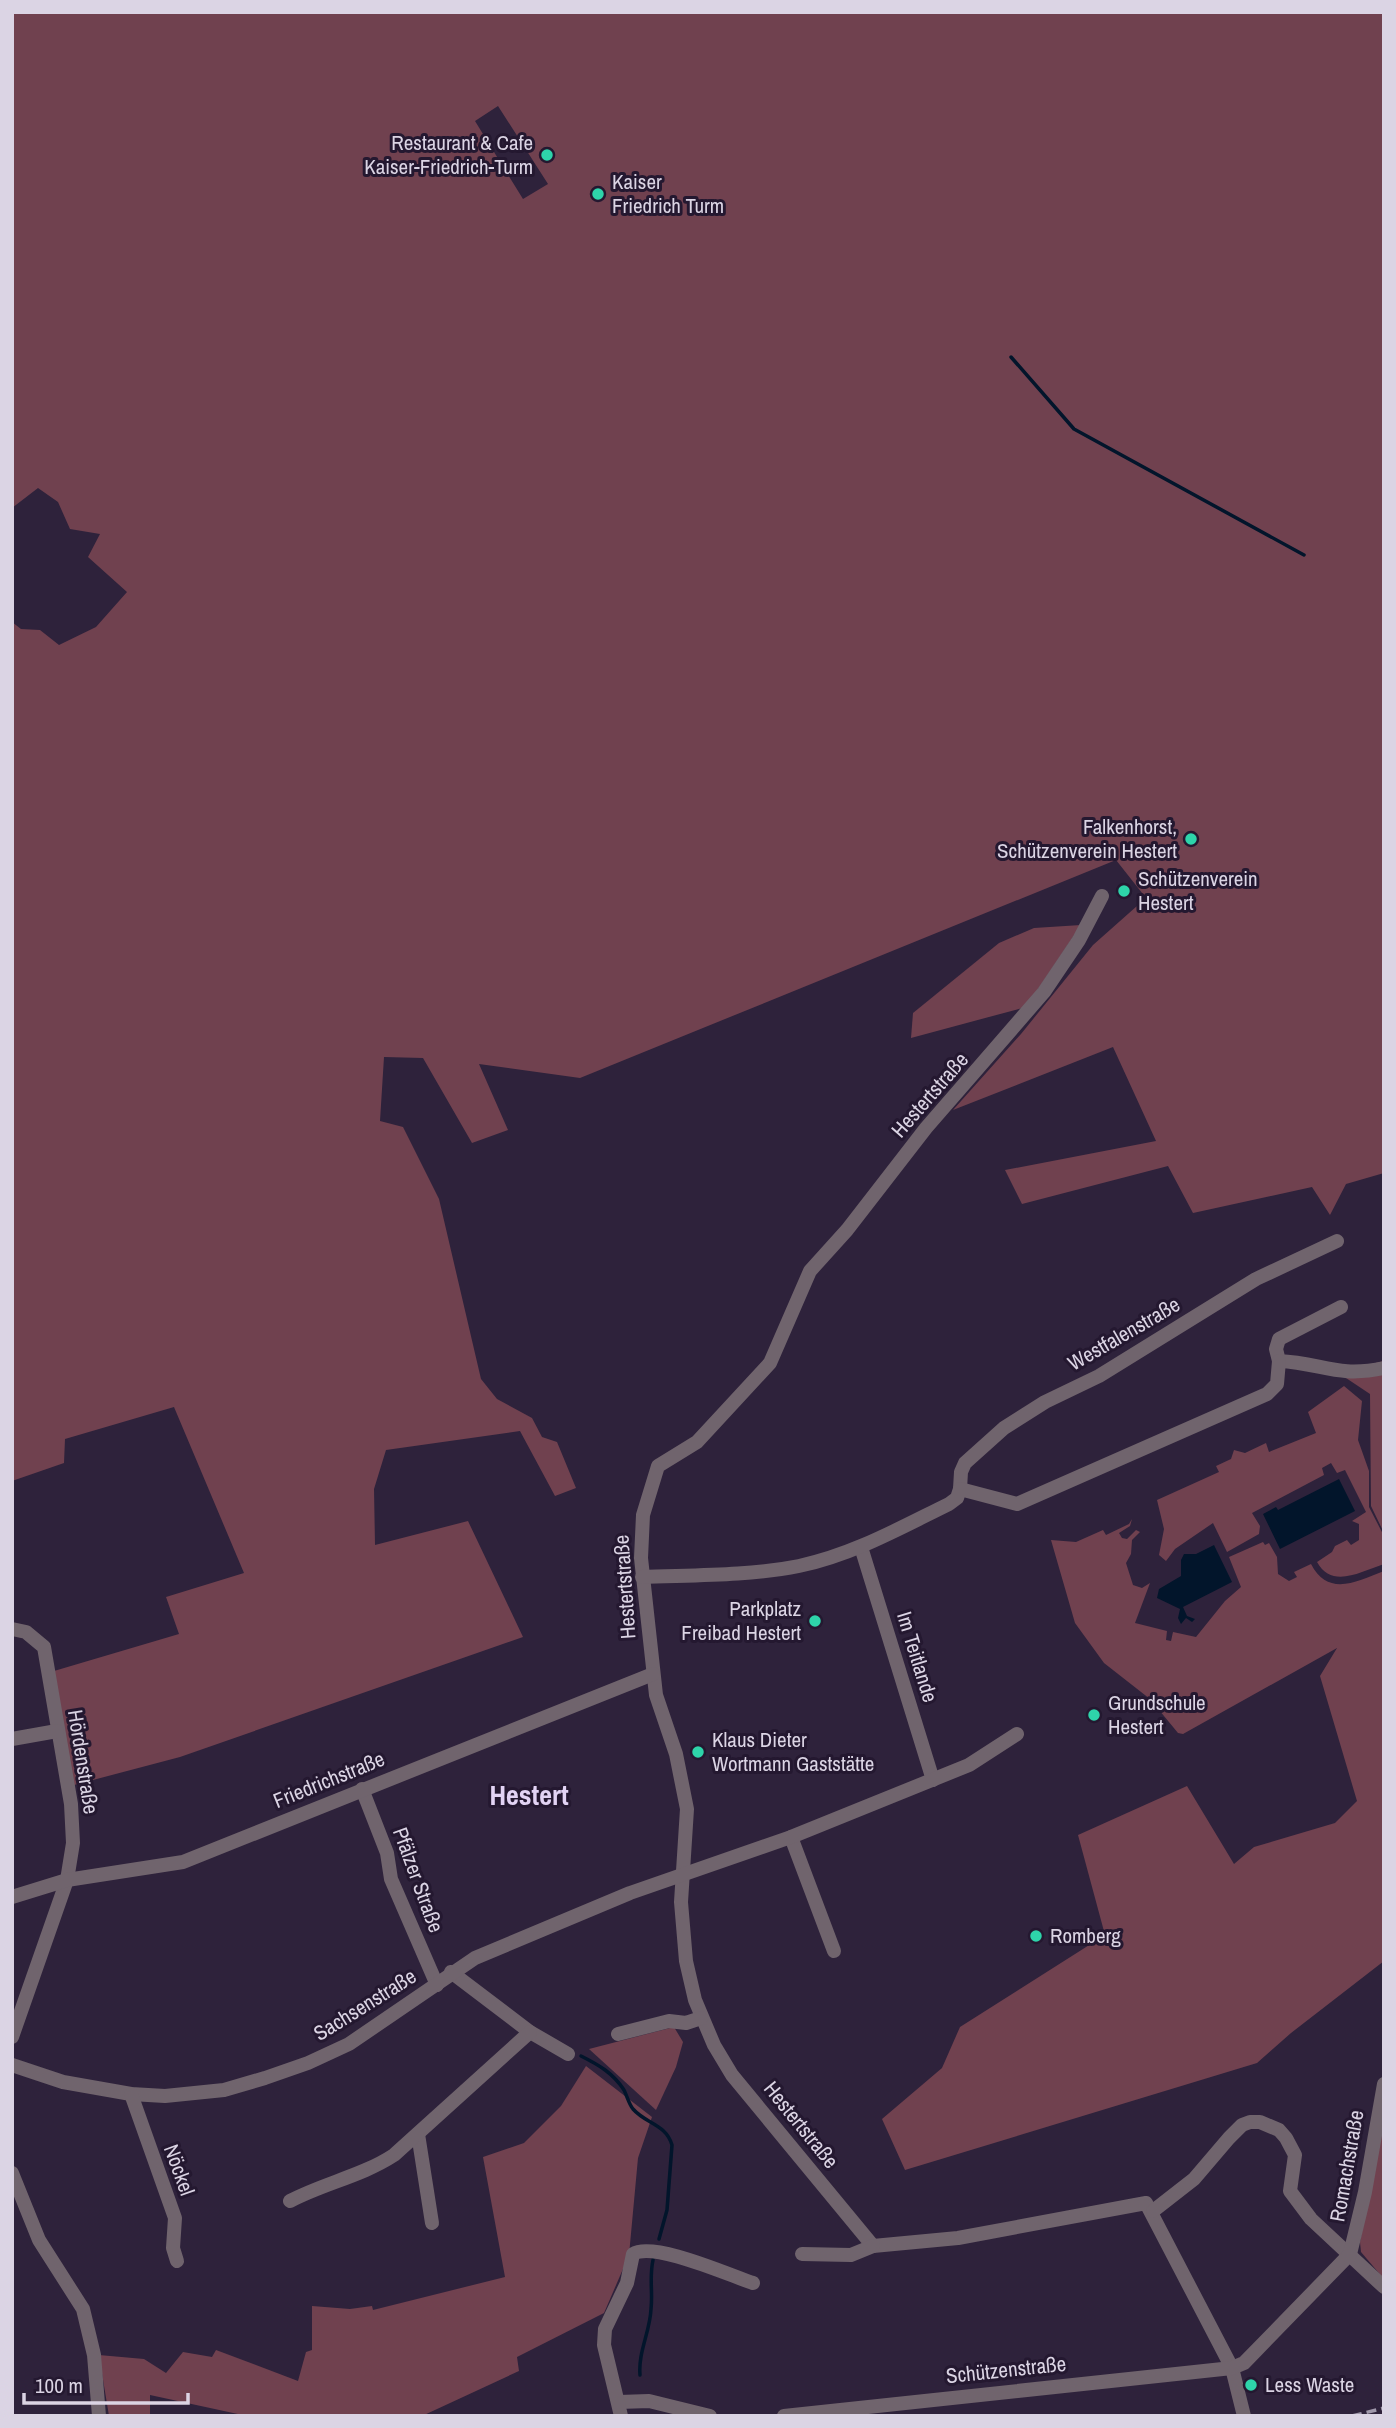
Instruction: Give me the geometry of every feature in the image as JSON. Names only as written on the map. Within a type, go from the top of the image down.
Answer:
[{"type":"street","name":"Hestertstraße","points":[[873,2246],[732,2075],[701,2018],[686,1961],[682,1875],[686,1821],[684,1785],[653,1674],[642,1577],[643,1515],[658,1466],[697,1442],[770,1363],[810,1271],[847,1230],[926,1128],[1044,992],[1079,940],[1102,896]]},
{"type":"street","name":"Westfalenstraße","points":[[642,1577],[748,1573],[800,1565],[861,1547],[957,1498],[965,1463],[1004,1427],[1045,1402],[1099,1376],[1256,1279],[1337,1241]]},
{"type":"street","points":[[960,1489],[1017,1504],[1267,1394],[1277,1384],[1279,1361],[1276,1349],[1279,1339],[1340,1307]]},
{"type":"street","points":[[1279,1361],[1304,1363],[1344,1373],[1384,1368]]},
{"type":"street","name":"Im Teitlande","points":[[861,1547],[933,1780]]},
{"type":"street","name":"Hördenstraße","points":[[12,1629],[26,1632],[44,1647],[71,1804],[73,1843],[67,1880],[12,2037]]},
{"type":"street","name":"Friedrichstraße","points":[[12,1896],[67,1880],[183,1862],[653,1674]]},
{"type":"street","points":[[12,1739],[57,1731]]},
{"type":"street","name":"Sachsenstraße","points":[[12,2065],[63,2082],[131,2094],[173,2096],[224,2090],[308,2063],[349,2043],[475,1958],[630,1893],[791,1837],[933,1780],[969,1765],[1017,1734]]},
{"type":"street","name":"Pfälzer Straße","points":[[362,1789],[387,1853],[391,1879],[436,1985]]},
{"type":"street","points":[[791,1837],[834,1951]]},
{"type":"street","points":[[451,1972],[530,2032],[568,2054]]},
{"type":"street","points":[[618,2034],[669,2021],[686,2023],[701,2018]]},
{"type":"street","points":[[290,2201],[310,2190],[374,2168],[418,2134],[427,2122],[507,2056],[530,2032]]},
{"type":"street","name":"Romachstraße","points":[[1232,2368],[1244,2363],[1350,2254],[1365,2192],[1384,2084]]},
{"type":"street","name":"Nöckel","points":[[131,2094],[175,2218],[173,2248],[177,2261]]},
{"type":"street","name":"Romachstraße","points":[[1153,2211],[1194,2179],[1242,2125],[1260,2122],[1279,2130],[1295,2155],[1290,2191],[1311,2220],[1350,2254]]},
{"type":"street","points":[[418,2134],[432,2223]]},
{"type":"street","points":[[12,2174],[39,2240],[83,2309],[94,2355],[99,2416]]},
{"type":"street","points":[[802,2254],[851,2255],[873,2246],[958,2238],[1146,2203],[1153,2211],[1232,2368],[1244,2416]]},
{"type":"street","points":[[710,2416],[649,2401],[620,2409],[604,2345],[605,2329],[627,2283],[633,2254],[639,2250],[660,2251],[753,2283]]},
{"type":"street","points":[[1350,2254],[1384,2287]]},
{"type":"street","name":"Schützenstraße","points":[[784,2416],[1232,2368]]},
{"type":"shaded area","points":[[12,12],[1384,12],[1384,1173],[1346,1184],[1330,1215],[1312,1187],[1193,1213],[1168,1166],[1022,1204],[1005,1170],[1156,1141],[1113,1047],[953,1110],[1021,1034],[1093,945],[1146,898],[1116,860],[580,1078],[479,1064],[508,1130],[472,1143],[423,1058],[384,1057],[380,1121],[403,1127],[439,1199],[481,1379],[497,1399],[532,1418],[542,1437],[557,1442],[576,1488],[555,1496],[520,1431],[386,1450],[374,1489],[375,1545],[468,1521],[523,1637],[180,1757],[74,1785],[54,1671],[179,1634],[166,1597],[244,1573],[174,1407],[65,1439],[64,1463],[12,1481],[12,622],[21,629],[40,630],[59,645],[96,627],[127,592],[88,557],[100,534],[70,529],[58,502],[38,488],[12,508]],"holes":[[[498,106],[548,184],[523,199],[475,121]]]},
{"type":"shaded area","points":[[1081,925],[1026,1007],[911,1038],[913,1013],[999,943],[1034,928]]},
{"type":"shaded area","points":[[1384,1361],[1384,1533],[1371,1506],[1370,1394],[1346,1378],[1346,1370]]},
{"type":"shaded area","points":[[1344,1386],[1362,1401],[1358,1440],[1369,1471],[1369,1507],[1384,1536],[1384,1564],[1338,1577],[1323,1570],[1317,1562],[1332,1552],[1335,1546],[1347,1540],[1351,1545],[1359,1540],[1359,1524],[1352,1521],[1366,1512],[1345,1470],[1337,1473],[1331,1463],[1322,1468],[1324,1475],[1252,1513],[1260,1526],[1259,1534],[1227,1552],[1213,1523],[1175,1549],[1166,1561],[1159,1555],[1164,1529],[1157,1500],[1219,1472],[1216,1466],[1231,1459],[1234,1450],[1245,1453],[1266,1443],[1269,1452],[1316,1433],[1308,1412]]},
{"type":"shaded area","points":[[1132,1519],[1130,1526],[1119,1533],[1122,1538],[1127,1539],[1136,1530],[1140,1532],[1132,1540],[1131,1554],[1126,1563],[1133,1585],[1142,1588],[1150,1583],[1135,1623],[1167,1631],[1166,1640],[1171,1641],[1173,1632],[1196,1637],[1225,1601],[1241,1587],[1229,1557],[1263,1542],[1265,1545],[1269,1543],[1277,1557],[1278,1574],[1289,1581],[1297,1577],[1294,1572],[1311,1564],[1326,1581],[1334,1584],[1353,1582],[1384,1571],[1384,1961],[1257,2063],[905,2170],[882,2119],[942,2068],[960,2027],[1105,1935],[1078,1835],[1187,1786],[1234,1864],[1254,1847],[1335,1823],[1357,1801],[1320,1676],[1337,1648],[1183,1734],[1178,1733],[1150,1699],[1104,1663],[1075,1623],[1051,1540],[1076,1542],[1103,1530],[1106,1535],[1129,1524]]},
{"type":"shaded area","points":[[674,2027],[683,2042],[676,2067],[656,2110],[589,2049]]},
{"type":"shaded area","points":[[586,2066],[652,2117],[638,2158],[629,2255],[604,2313],[517,2357],[519,2371],[422,2416],[247,2416],[150,2395],[150,2416],[109,2416],[99,2355],[144,2359],[166,2373],[183,2352],[212,2357],[216,2350],[298,2381],[306,2352],[312,2350],[312,2306],[350,2309],[372,2306],[373,2310],[505,2277],[483,2157],[524,2143],[561,2106]]},
{"type":"shaded area","points":[[1384,2116],[1384,2279],[1361,2252],[1360,2242]]},
{"type":"water","points":[[1339,1479],[1355,1511],[1280,1549],[1263,1514],[1276,1507],[1278,1510]]},
{"type":"water","points":[[1214,1545],[1232,1582],[1183,1607],[1187,1616],[1195,1619],[1192,1622],[1186,1618],[1181,1624],[1178,1618],[1180,1609],[1157,1598],[1159,1589],[1181,1576],[1181,1560],[1184,1554],[1196,1554]]},
{"type":"waterway","points":[[1011,357],[1074,429],[1304,555]]},
{"type":"waterway","points":[[581,2056],[610,2074],[624,2090],[633,2109],[660,2128],[672,2145],[667,2210],[659,2239]]},
{"type":"waterway","points":[[640,2375],[650,2317],[653,2260]]},
{"type":"railway","points":[[1352,2416],[1384,2408]]},
{"type":"place","name":"Restaurant & Cafe Kaiser-Friedrich-Turm","points":[[547,155]]},
{"type":"place","name":"Kaiser Friedrich Turm","points":[[598,194]]},
{"type":"place","name":"Falkenhorst, Schützenverein Hestert","points":[[1191,839]]},
{"type":"place","name":"Schützenverein Hestert","points":[[1124,891]]},
{"type":"place","name":"Parkplatz Freibad Hestert","points":[[815,1621]]},
{"type":"place","name":"Grundschule Hestert","points":[[1094,1715]]},
{"type":"place","name":"Klaus Dieter Wortmann Gaststätte","points":[[698,1752]]},
{"type":"place","name":"Romberg","points":[[1036,1936]]},
{"type":"place","name":"Less Waste","points":[[1251,2385]]},
{"type":"district","name":"Hestert","points":[[529,1795]]}]
